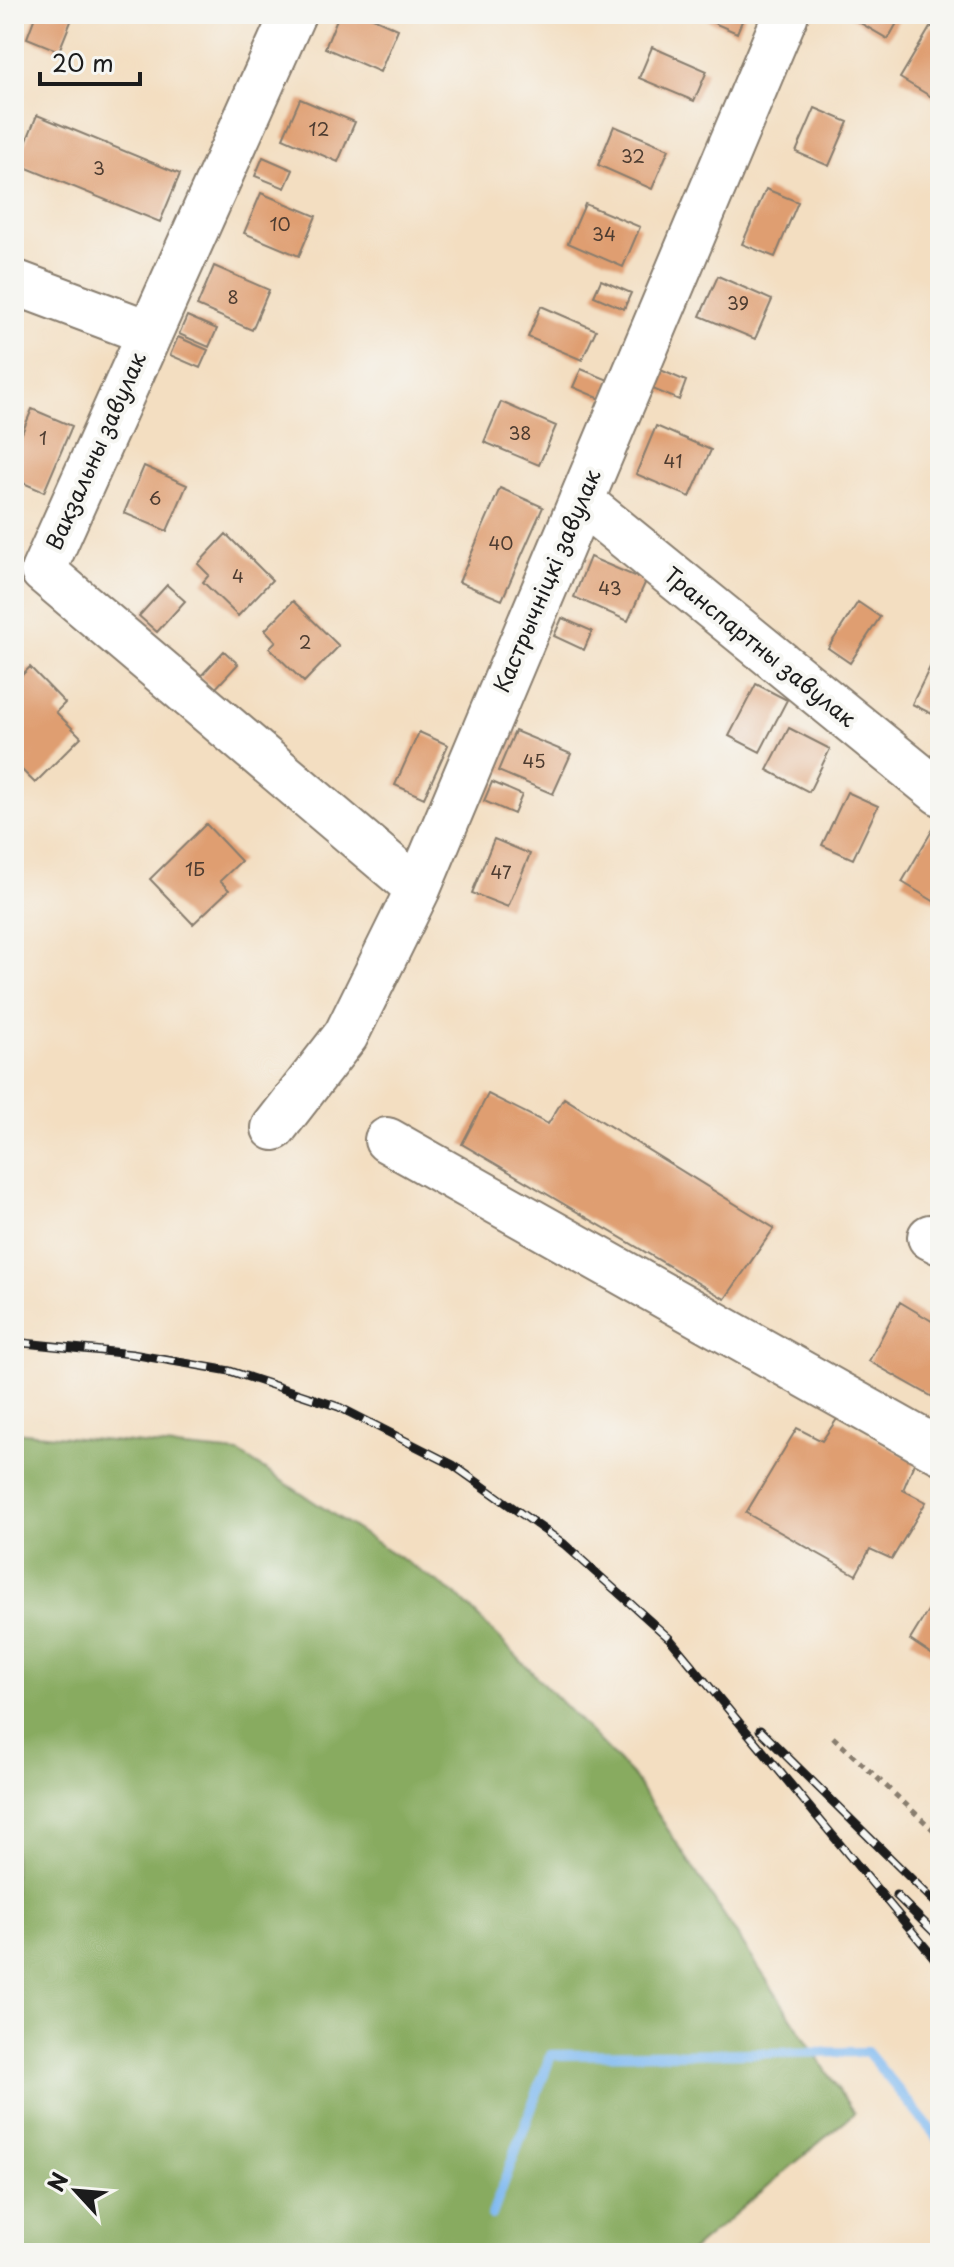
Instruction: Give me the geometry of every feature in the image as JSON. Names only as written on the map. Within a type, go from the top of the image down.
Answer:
[{"type":"street","name":"Вакзальны завулак","points":[[293,14],[43,571],[418,889]]},
{"type":"street","name":"Кастрычніцкі завулак","points":[[274,1128],[346,1035],[418,889],[786,14]]},
{"type":"street","points":[[14,282],[150,333]]},
{"type":"street","name":"Транспартны завулак","points":[[581,501],[940,793]]},
{"type":"street","points":[[387,1140],[940,1451]]},
{"type":"path","points":[[833,1737],[940,1836]]},
{"type":"green space","points":[[14,1432],[239,1453],[457,1595],[632,1775],[854,2113],[689,2253],[14,2253]]},
{"type":"building","points":[[36,14],[74,14],[59,51],[27,38]]},
{"type":"building","points":[[339,14],[364,14],[398,29],[380,72],[325,48]]},
{"type":"building","points":[[709,14],[745,14],[737,33],[707,20]]},
{"type":"building","points":[[845,14],[902,14],[888,39]]},
{"type":"building","points":[[931,26],[940,32],[940,102],[900,78]]},
{"type":"building","points":[[652,47],[707,71],[694,101],[639,78]]},
{"type":"building","points":[[300,99],[355,122],[338,162],[283,138]]},
{"type":"building","points":[[815,108],[848,122],[829,166],[796,152]]},
{"type":"building","points":[[37,115],[180,174],[160,222],[17,164]]},
{"type":"building","points":[[614,126],[669,149],[652,189],[598,165]]},
{"type":"building","points":[[263,157],[293,170],[285,188],[255,176]]},
{"type":"building","points":[[766,189],[798,202],[775,257],[742,244]]},
{"type":"building","points":[[261,193],[316,216],[299,256],[244,233]]},
{"type":"building","points":[[585,204],[640,227],[623,267],[568,243]]},
{"type":"building","points":[[214,266],[269,290],[252,330],[197,306]]},
{"type":"building","points":[[718,276],[772,300],[755,339],[700,316]]},
{"type":"building","points":[[601,280],[631,293],[624,309],[594,296]]},
{"type":"building","points":[[541,306],[596,330],[582,360],[528,337]]},
{"type":"building","points":[[187,316],[217,329],[209,347],[179,334]]},
{"type":"building","points":[[178,337],[208,350],[200,368],[170,355]]},
{"type":"building","points":[[656,368],[686,381],[679,400],[648,387]]},
{"type":"building","points":[[581,369],[611,381],[603,400],[573,387]]},
{"type":"building","points":[[501,402],[556,426],[539,465],[484,442]]},
{"type":"building","points":[[32,409],[72,426],[44,492],[14,479],[14,452]]},
{"type":"building","points":[[656,426],[711,450],[690,497],[636,474]]},
{"type":"building","points":[[144,466],[187,485],[167,531],[124,513]]},
{"type":"building","points":[[500,488],[543,507],[502,600],[459,582]]},
{"type":"building","points":[[226,534],[272,580],[238,616],[203,582],[209,575],[198,564]]},
{"type":"building","points":[[590,557],[646,581],[628,621],[574,597]]},
{"type":"building","points":[[167,585],[185,601],[157,632],[139,616]]},
{"type":"building","points":[[293,601],[339,646],[304,682],[269,648],[276,641],[265,630]]},
{"type":"building","points":[[858,602],[880,617],[850,663],[828,648]]},
{"type":"building","points":[[562,618],[592,631],[584,650],[554,636]]},
{"type":"building","points":[[224,651],[238,664],[215,689],[200,677]]},
{"type":"building","points":[[933,661],[940,664],[940,718],[912,704]]},
{"type":"building","points":[[30,667],[65,703],[56,712],[81,737],[35,783],[14,762],[14,683]]},
{"type":"building","points":[[756,684],[787,700],[760,752],[729,736]]},
{"type":"building","points":[[789,728],[830,749],[809,792],[767,770]]},
{"type":"building","points":[[515,731],[571,754],[553,794],[498,771]]},
{"type":"building","points":[[419,732],[448,745],[424,798],[395,785]]},
{"type":"building","points":[[492,782],[522,795],[514,814],[484,801]]},
{"type":"building","points":[[847,792],[878,806],[853,859],[822,845]]},
{"type":"building","points":[[206,824],[241,861],[220,881],[229,890],[193,924],[150,879]]},
{"type":"building","points":[[933,829],[940,833],[940,905],[902,882]]},
{"type":"building","points":[[494,839],[530,854],[508,907],[472,893]]},
{"type":"building","points":[[488,1094],[548,1124],[564,1098],[774,1228],[725,1299],[462,1144]]},
{"type":"building","points":[[900,1302],[940,1326],[940,1401],[869,1361]]},
{"type":"building","points":[[837,1419],[915,1461],[903,1490],[926,1502],[892,1559],[870,1549],[856,1575],[746,1513],[797,1428],[822,1441]]},
{"type":"building","points":[[940,1591],[940,1660],[910,1640]]},
{"type":"waterway","points":[[492,2215],[551,2055],[867,2052],[940,2141]]},
{"type":"railway","points":[[14,1342],[132,1354],[230,1371],[339,1407],[453,1465],[564,1544],[670,1639],[940,1965]]},
{"type":"railway","points":[[760,1730],[940,1907]]},
{"type":"railway","points":[[896,1895],[940,1938]]}]
